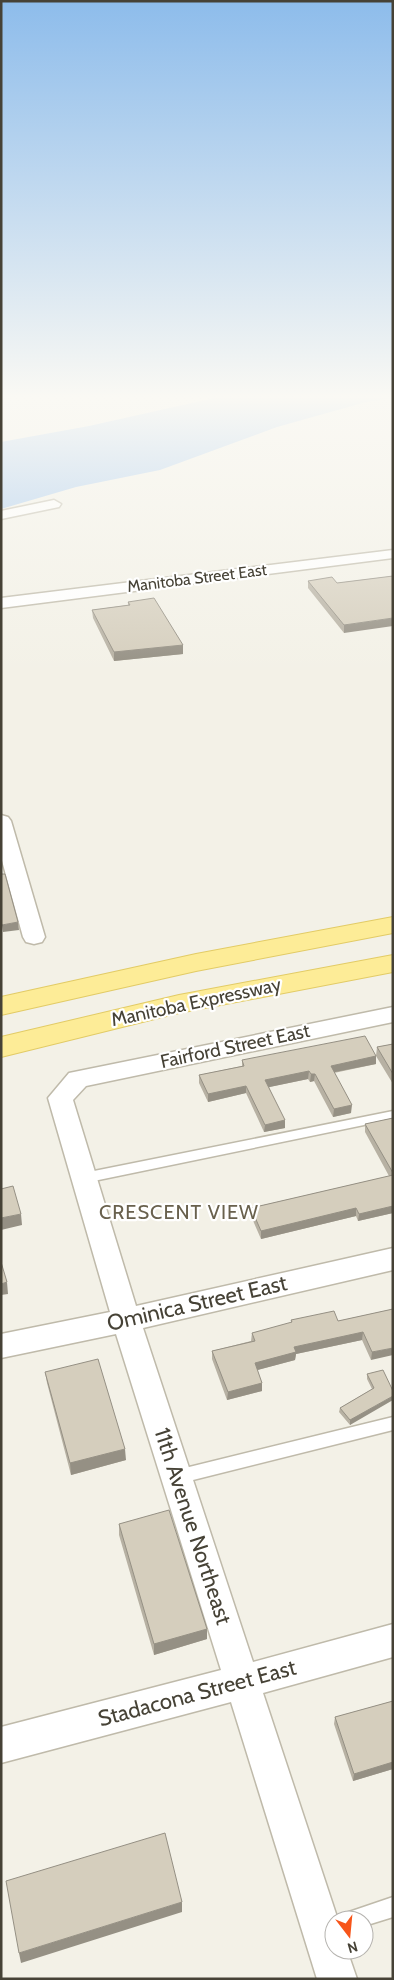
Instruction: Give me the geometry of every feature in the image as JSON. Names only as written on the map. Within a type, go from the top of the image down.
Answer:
[{"type":"main road","name":"Manitoba Expressway","points":[[1,1006],[91,984],[218,957],[393,925]]},
{"type":"main road","name":"Manitoba Expressway","points":[[1,1047],[179,1004],[393,963]]},
{"type":"street","points":[[1,515],[54,504]]},
{"type":"street","name":"Manitoba Street East","points":[[1,603],[393,554]]},
{"type":"street","points":[[1,822],[34,937]]},
{"type":"street","name":"Fairford Street East","points":[[78,1079],[393,1014]]},
{"type":"street","name":"11th Avenue Northeast","points":[[78,1079],[60,1098],[126,1320],[243,1682],[324,1916]]},
{"type":"street","name":"Ominica Street East","points":[[1,1346],[126,1320],[393,1259]]},
{"type":"street","name":"Stadacona Street East","points":[[1,1745],[243,1682],[393,1640]]},
{"type":"street","name":"11th Avenue Northeast","points":[[334,1960],[337,1979]]},
{"type":"lane","points":[[84,1178],[393,1115]]},
{"type":"lane","points":[[177,1477],[393,1423]]},
{"type":"lane","points":[[374,1913],[393,1907]]},
{"type":"water","points":[[1,488],[71,488],[1,509]]},
{"type":"building","points":[[393,576],[393,618],[344,625],[308,581],[332,577],[337,583]]},
{"type":"building","points":[[154,598],[183,645],[114,652],[92,610],[130,605],[128,602]]},
{"type":"building","points":[[1,874],[5,874],[18,922],[2,925],[1,922]]},
{"type":"building","points":[[365,1036],[376,1056],[331,1066],[352,1105],[334,1109],[315,1074],[311,1074],[309,1071],[265,1080],[285,1120],[265,1125],[246,1086],[208,1094],[199,1075],[244,1066],[242,1060]]},
{"type":"building","points":[[393,1044],[393,1074],[377,1047]]},
{"type":"building","points":[[393,1118],[393,1173],[365,1124]]},
{"type":"building","points":[[393,1175],[393,1206],[359,1214],[356,1208],[261,1231],[251,1208]]},
{"type":"building","points":[[13,1186],[21,1214],[1,1218],[1,1189]]},
{"type":"building","points":[[1,1262],[7,1282],[1,1284]]},
{"type":"building","points":[[393,1309],[393,1348],[372,1352],[363,1332],[294,1347],[296,1352],[255,1363],[262,1383],[228,1392],[212,1351],[255,1341],[252,1333],[292,1322],[291,1320],[334,1311],[338,1321]]},
{"type":"building","points":[[98,1359],[125,1449],[70,1463],[45,1372]]},
{"type":"building","points":[[383,1370],[393,1391],[393,1396],[350,1420],[340,1408],[374,1388],[367,1374]]},
{"type":"building","points":[[169,1510],[207,1629],[154,1644],[119,1524]]},
{"type":"building","points":[[393,1701],[393,1762],[354,1774],[335,1717]]},
{"type":"building","points":[[165,1833],[182,1902],[19,1953],[6,1881]]},
{"type":"district","name":"CRESCENT VIEW","points":[[179,1212]]}]
